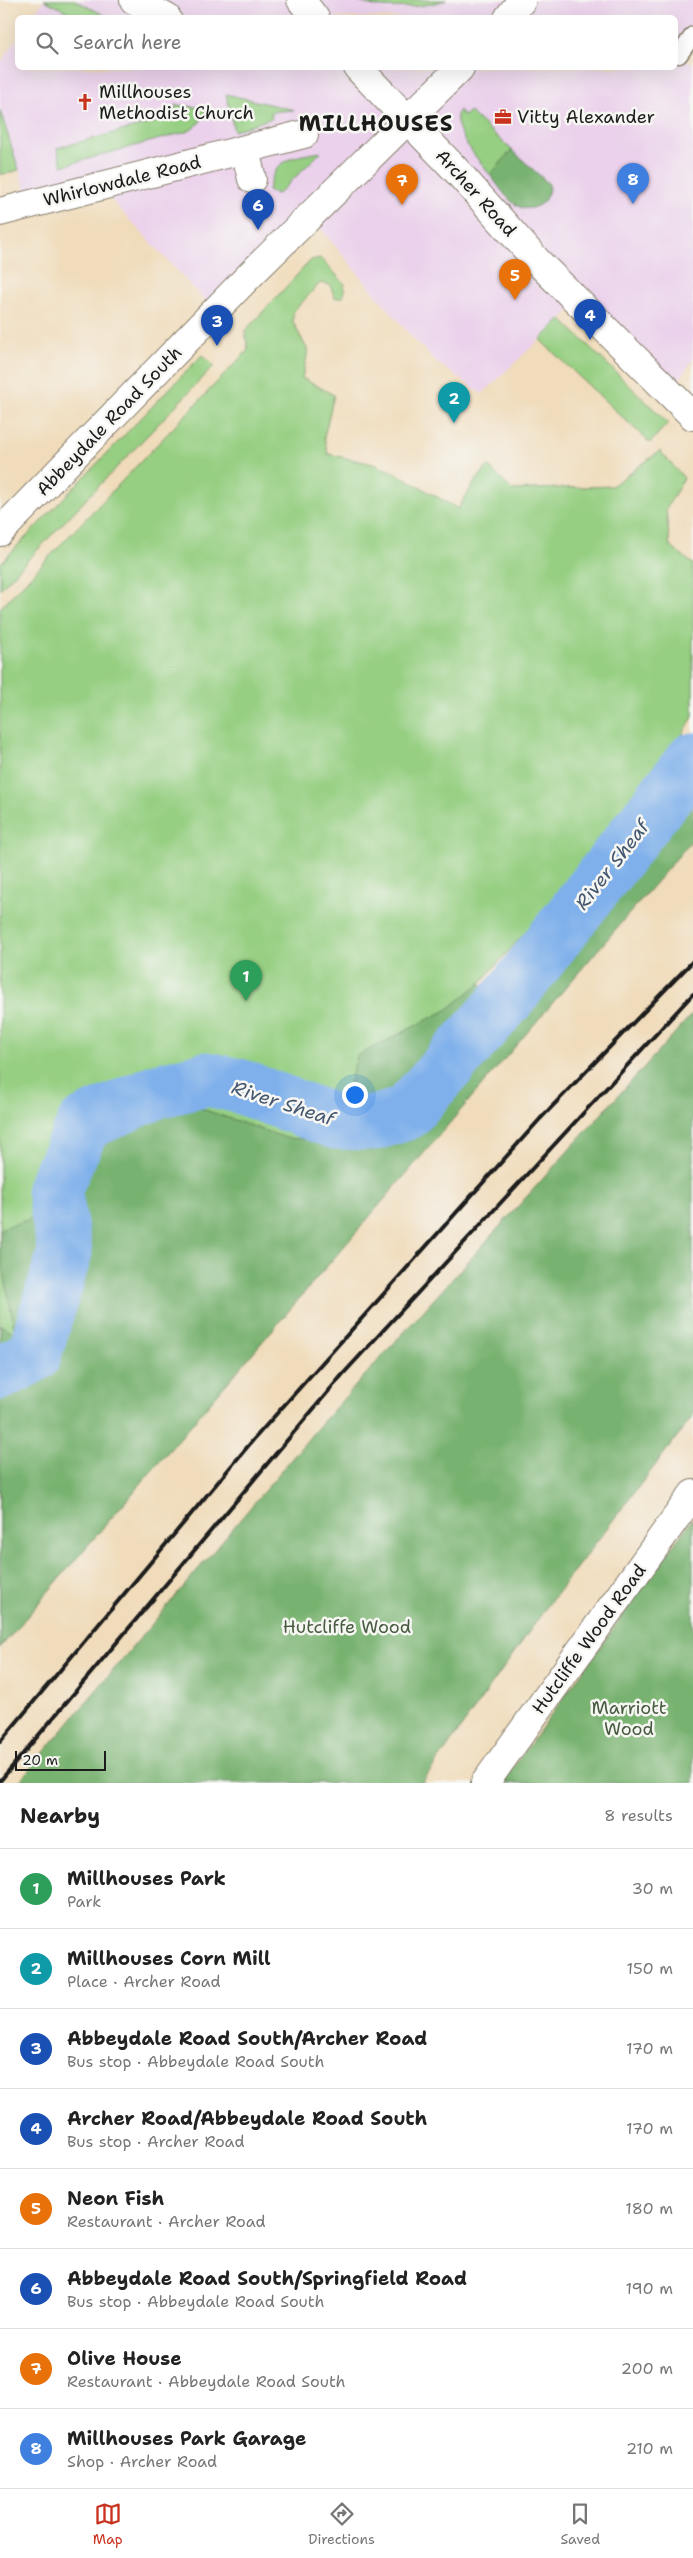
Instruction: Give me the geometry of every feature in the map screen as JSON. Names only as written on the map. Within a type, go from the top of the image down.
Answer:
[{"type":"street","points":[[134,0],[162,15]]},
{"type":"street","points":[[301,0],[313,15]]},
{"type":"street","points":[[510,15],[522,0]]},
{"type":"street","name":"Archer Road","points":[[360,70],[408,118],[539,263],[693,416]]},
{"type":"street","name":"Abbeydale Road South","points":[[2,526],[250,275],[458,70]]},
{"type":"street","name":"Whirlowdale Road","points":[[0,212],[304,134]]},
{"type":"street","points":[[245,150],[252,178]]},
{"type":"street","name":"Hutcliffe Wood Road","points":[[485,1783],[693,1494]]},
{"type":"lane","points":[[680,55],[693,34]]},
{"type":"shaded area","points":[[44,0],[693,0],[693,35],[680,55],[693,64],[693,359],[670,394],[578,303],[482,394],[436,362],[411,336],[310,216],[215,311],[99,187],[30,204],[0,110],[0,64],[15,42],[15,70],[678,70],[678,15],[33,15]]},
{"type":"green space","points":[[44,0],[75,0],[104,15],[74,15]]},
{"type":"green space","points":[[354,0],[447,0],[400,8],[376,6]]},
{"type":"green space","points":[[226,94],[294,110],[271,112],[272,118],[234,131]]},
{"type":"green space","points":[[176,105],[206,108],[200,121],[189,131],[62,166],[57,148],[174,117]]},
{"type":"green space","points":[[0,110],[19,170],[0,175]]},
{"type":"green space","points":[[459,110],[464,116],[469,111],[512,150],[490,175],[461,134],[457,117]]},
{"type":"green space","points":[[512,150],[549,184],[547,196],[539,205],[523,208],[517,205],[505,195],[490,175]]},
{"type":"green space","points":[[321,152],[278,194],[268,191],[271,180],[280,165],[293,158]]},
{"type":"green space","points":[[320,258],[345,284],[343,297],[335,298],[330,285],[320,283],[293,312],[293,322],[308,351],[302,378],[334,395],[324,437],[328,454],[373,464],[396,473],[458,509],[474,483],[488,466],[512,490],[612,486],[660,451],[684,478],[666,509],[670,546],[693,564],[693,717],[670,755],[567,886],[480,983],[519,1040],[0,1648],[0,608],[248,350],[245,331],[311,260]]},
{"type":"green space","points":[[561,319],[668,423],[650,443],[540,340]]},
{"type":"green space","points":[[202,355],[214,366],[0,589],[0,564]]},
{"type":"green space","points":[[693,787],[693,839],[0,1648],[0,1325],[15,1333],[0,1251],[0,1229],[38,1216],[96,1138],[188,1104],[286,1138],[333,1141],[357,1056],[448,1009],[480,983],[503,1017]]},
{"type":"green space","name":"Hutcliffe Wood","points":[[693,1013],[693,1416],[548,1605],[422,1783],[18,1783],[319,1426]]},
{"type":"green space","name":"Marriott Wood","points":[[693,1518],[693,1783],[502,1783]]},
{"type":"waterway","name":"River Sheaf","points":[[0,1373],[34,1355],[65,1252],[54,1189],[84,1124],[157,1091],[207,1079],[239,1086],[336,1122],[375,1123],[406,1113],[510,996],[693,760]]},
{"type":"railway","points":[[0,1742],[254,1439],[540,1119],[693,961]]},
{"type":"railway","points":[[0,1781],[343,1374],[693,994]]},
{"type":"place","name":"Millhouses Methodist Church","points":[[85,102]]},
{"type":"place","name":"Vitty Alexander","points":[[503,117]]},
{"type":"place","name":"Millhouses Park Garage","points":[[633,204]]},
{"type":"place","name":"Olive House","points":[[402,205]]},
{"type":"place","name":"Abbeydale Road South/Springfield Road","points":[[258,230]]},
{"type":"place","name":"Neon Fish","points":[[515,300]]},
{"type":"place","name":"Archer Road/Abbeydale Road South","points":[[590,340]]},
{"type":"place","name":"Abbeydale Road South/Archer Road","points":[[217,346]]},
{"type":"place","name":"Millhouses Corn Mill","points":[[454,423]]},
{"type":"place","name":"Millhouses Park","points":[[246,1001]]},
{"type":"district","name":"MILLHOUSES","points":[[376,123]]}]
